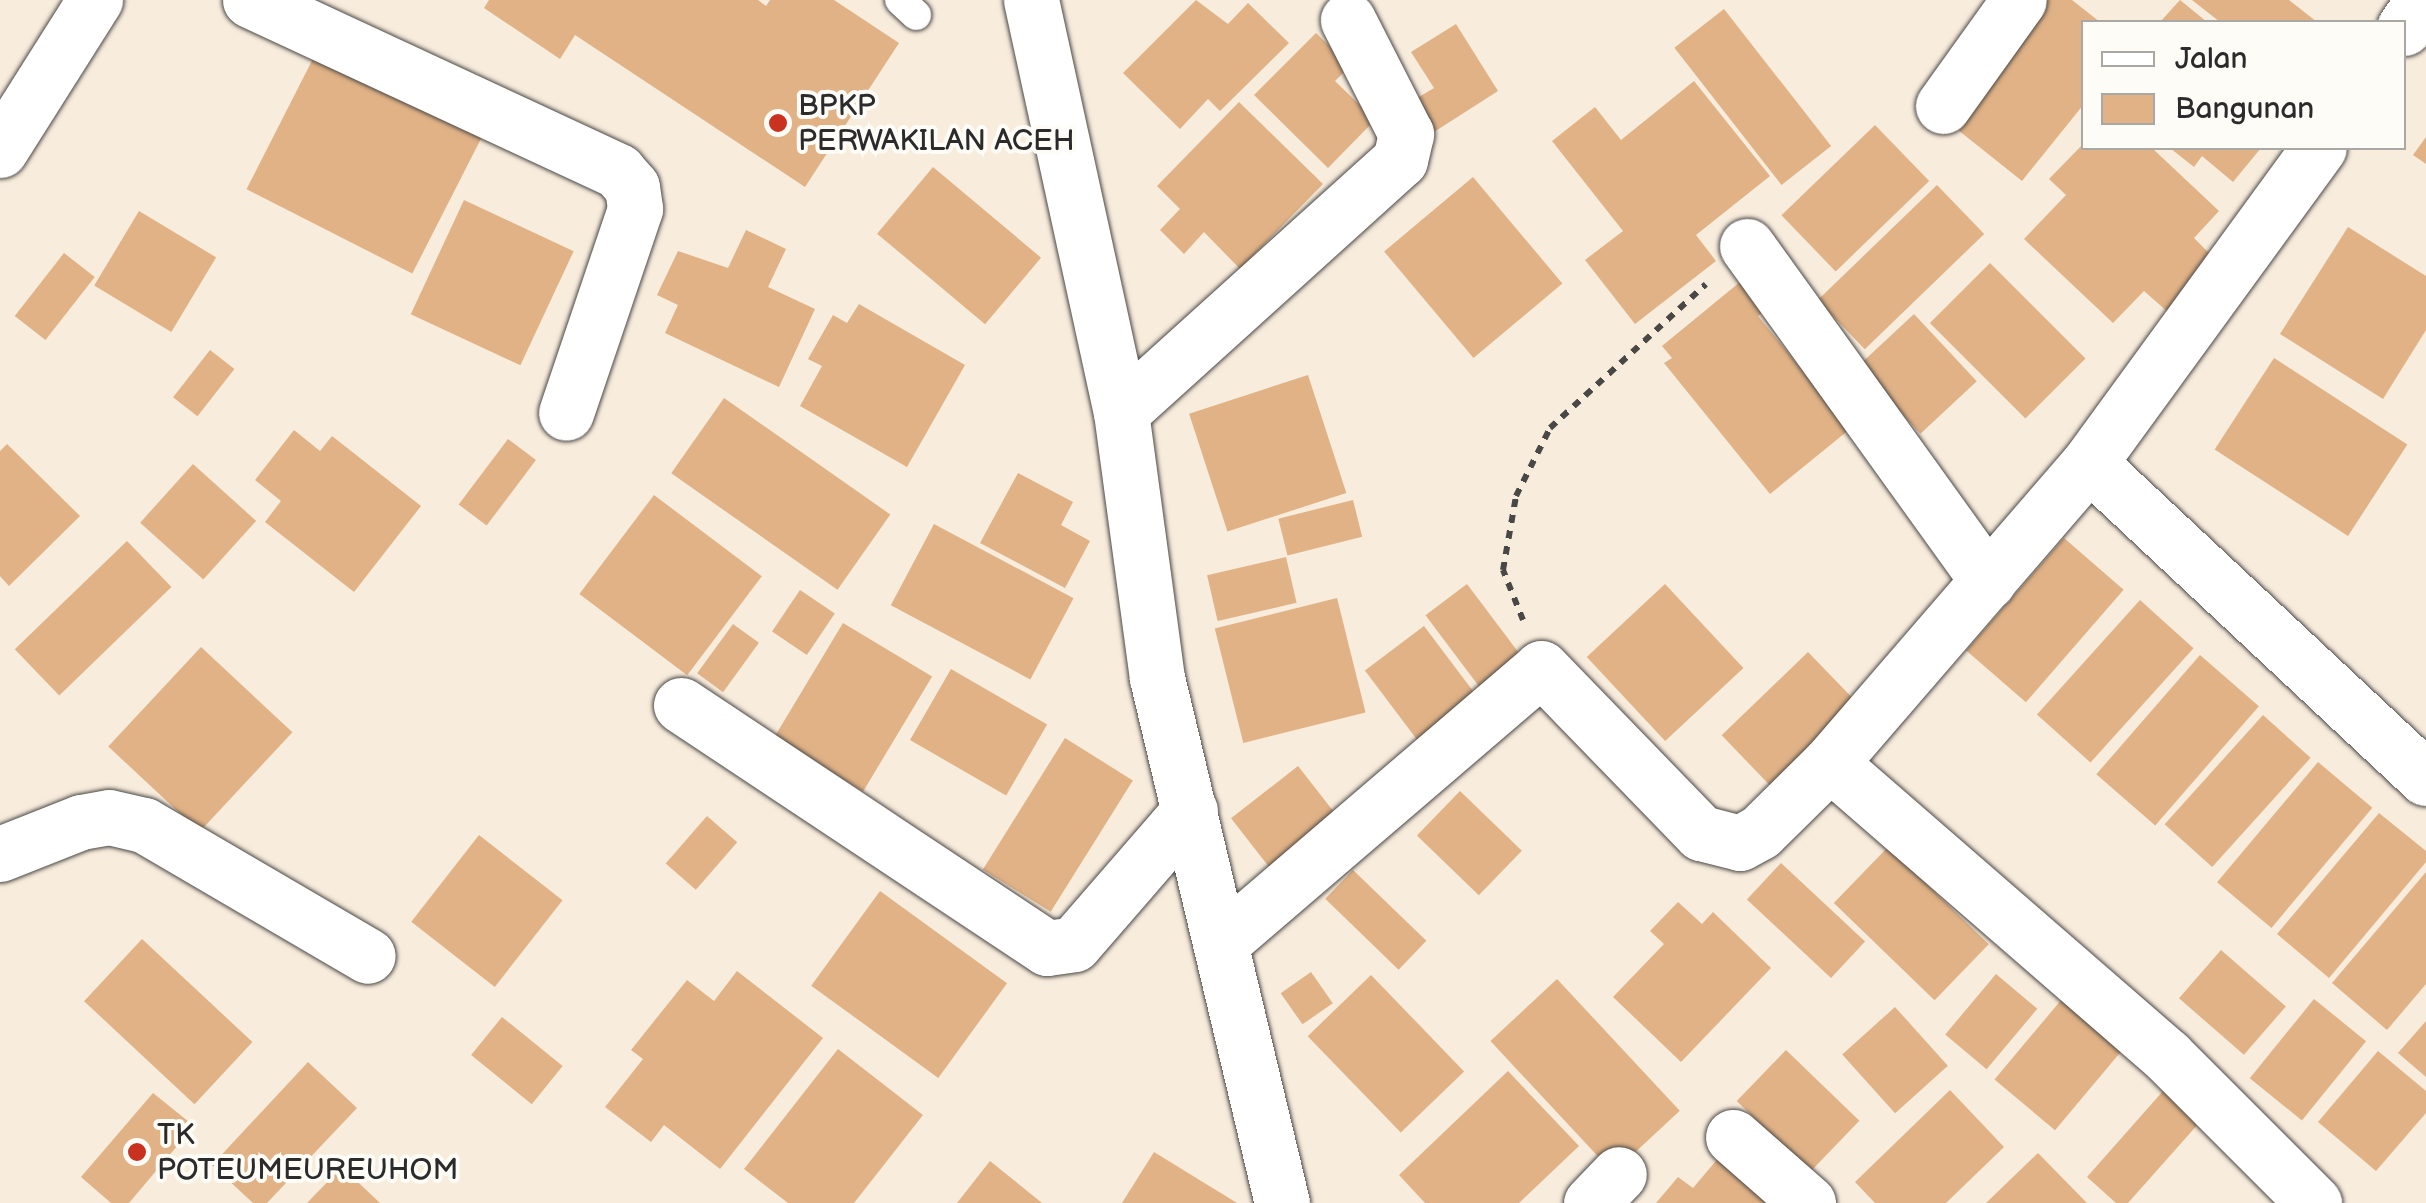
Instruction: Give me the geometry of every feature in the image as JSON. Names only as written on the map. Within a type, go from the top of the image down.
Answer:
[{"type":"street","points":[[0,150],[96,0]]},
{"type":"street","points":[[250,0],[618,172],[632,187],[635,208],[566,413]]},
{"type":"street","points":[[1031,0],[1122,412],[1157,678],[1223,941],[1282,1203]]},
{"type":"street","points":[[1943,106],[2020,0]]},
{"type":"street","points":[[2406,25],[2424,0]]},
{"type":"street","points":[[1122,412],[1400,160],[1406,134],[1348,20]]},
{"type":"street","points":[[1223,941],[1541,668],[1713,840],[1740,843],[1760,832],[1830,763],[2089,463],[2318,150]]},
{"type":"street","points":[[1746,246],[1988,581]]},
{"type":"street","points":[[2089,463],[2426,778]]},
{"type":"street","points":[[681,705],[1046,948],[1074,944],[1190,810]]},
{"type":"street","points":[[1830,763],[2168,1056],[2314,1203]]},
{"type":"street","points":[[0,854],[81,822],[109,817],[144,824],[368,956]]},
{"type":"street","points":[[1733,1137],[1808,1203]]},
{"type":"path","points":[[1541,668],[1504,570],[1516,496],[1550,428],[1746,246]]},
{"type":"building","name":"BPKP PERWAKILAN ACEH","points":[[489,0],[758,0],[766,6],[770,0],[834,0],[899,43],[805,187],[575,35],[560,59],[484,8]]},
{"type":"building","points":[[1196,0],[1228,24],[1248,3],[1289,43],[1220,111],[1208,99],[1180,129],[1123,73]]},
{"type":"building","points":[[2037,0],[2072,0],[2097,20],[2081,20],[2081,108],[2022,181],[1943,118]]},
{"type":"building","points":[[2180,0],[2205,20],[2162,20]]},
{"type":"building","points":[[2192,0],[2289,0],[2314,20],[2217,20]]},
{"type":"building","points":[[1724,9],[1831,146],[1781,185],[1674,48]]},
{"type":"building","points":[[1456,24],[1498,91],[1434,132],[1414,100],[1434,88],[1411,52]]},
{"type":"building","points":[[1316,33],[1350,66],[1335,81],[1375,120],[1328,168],[1254,95]]},
{"type":"building","points":[[321,43],[487,127],[412,274],[247,189]]},
{"type":"building","points":[[1694,81],[1770,176],[1696,235],[1716,261],[1635,324],[1585,260],[1623,231],[1552,141],[1595,107],[1621,140]]},
{"type":"building","points":[[1239,102],[1323,184],[1240,269],[1204,232],[1184,254],[1160,230],[1180,209],[1157,186]]},
{"type":"building","points":[[1875,125],[1929,181],[1836,271],[1781,215]]},
{"type":"building","points":[[2426,137],[2426,164],[2413,155]]},
{"type":"building","points":[[2081,146],[2081,150],[2154,150],[2219,211],[2194,238],[2217,261],[2169,313],[2144,291],[2113,323],[2024,239],[2066,195],[2049,179]]},
{"type":"building","points":[[2173,150],[2259,150],[2233,182],[2202,156],[2194,167]]},
{"type":"building","points":[[933,167],[1041,258],[985,324],[877,234]]},
{"type":"building","points":[[1473,177],[1562,283],[1473,358],[1384,252]]},
{"type":"building","points":[[1937,185],[1984,234],[1865,349],[1818,300]]},
{"type":"building","points":[[464,200],[574,251],[520,365],[411,314]]},
{"type":"building","points":[[139,211],[216,257],[171,332],[94,286]]},
{"type":"building","points":[[2348,227],[2426,276],[2426,330],[2383,399],[2280,334]]},
{"type":"building","points":[[746,230],[786,249],[768,287],[815,309],[779,387],[665,333],[678,305],[657,295],[678,251],[728,268]]},
{"type":"building","points":[[64,253],[95,277],[45,340],[15,316]]},
{"type":"building","points":[[1990,263],[2085,358],[2025,419],[1930,323]]},
{"type":"building","points":[[1740,282],[1764,312],[1758,316],[1850,429],[1770,494],[1664,363],[1672,358],[1662,346]]},
{"type":"building","points":[[859,304],[965,365],[907,467],[800,406],[822,366],[808,359],[833,315],[847,323]]},
{"type":"building","points":[[1914,314],[1977,381],[1920,434],[1858,367]]},
{"type":"building","points":[[210,350],[234,369],[197,416],[173,397]]},
{"type":"building","points":[[2274,358],[2407,445],[2348,536],[2215,449]]},
{"type":"building","points":[[1308,375],[1346,493],[1227,532],[1189,414]]},
{"type":"building","points":[[724,398],[890,514],[838,590],[671,473]]},
{"type":"building","points":[[294,430],[320,451],[332,436],[421,506],[354,592],[265,522],[281,501],[255,480]]},
{"type":"building","points":[[508,439],[536,460],[487,526],[459,504]]},
{"type":"building","points":[[7,444],[80,516],[9,586],[0,576],[0,451]]},
{"type":"building","points":[[193,464],[256,521],[203,580],[140,523]]},
{"type":"building","points":[[1018,473],[1073,502],[1061,525],[1090,541],[1065,588],[980,543]]},
{"type":"building","points":[[654,495],[762,576],[687,675],[579,594]]},
{"type":"building","points":[[1353,500],[1362,537],[1287,555],[1278,519]]},
{"type":"building","points":[[934,524],[1074,598],[1030,679],[891,605]]},
{"type":"building","points":[[2064,538],[2124,590],[2026,702],[1966,650]]},
{"type":"building","points":[[127,541],[171,587],[59,695],[15,649]]},
{"type":"building","points":[[1286,557],[1297,603],[1218,621],[1207,575]]},
{"type":"building","points":[[1467,584],[1521,656],[1480,687],[1425,615]]},
{"type":"building","points":[[1665,584],[1743,668],[1665,741],[1587,657]]},
{"type":"building","points":[[800,590],[835,613],[807,655],[772,631]]},
{"type":"building","points":[[1337,598],[1366,712],[1243,743],[1215,628]]},
{"type":"building","points":[[2140,600],[2194,648],[2090,763],[2037,714]]},
{"type":"building","points":[[843,623],[932,677],[863,791],[774,738]]},
{"type":"building","points":[[733,624],[759,643],[723,692],[697,673]]},
{"type":"building","points":[[1424,626],[1479,699],[1420,744],[1365,671]]},
{"type":"building","points":[[201,647],[292,732],[200,832],[108,746]]},
{"type":"building","points":[[1808,652],[1857,703],[1771,786],[1722,735]]},
{"type":"building","points":[[2200,655],[2259,706],[2155,825],[2096,774]]},
{"type":"building","points":[[951,669],[1047,724],[1006,796],[910,740]]},
{"type":"building","points":[[2263,715],[2311,758],[2212,867],[2165,824]]},
{"type":"building","points":[[1065,738],[1133,780],[1051,912],[983,869]]},
{"type":"building","points":[[2318,762],[2372,808],[2271,928],[2217,882]]},
{"type":"building","points":[[1298,766],[1347,829],[1280,881],[1231,818]]},
{"type":"building","points":[[1460,791],[1522,851],[1479,895],[1417,836]]},
{"type":"building","points":[[2379,813],[2426,851],[2426,862],[2329,978],[2277,934]]},
{"type":"building","points":[[707,816],[737,842],[696,890],[666,864]]},
{"type":"building","points":[[479,835],[563,900],[495,987],[411,922]]},
{"type":"building","points":[[1888,847],[1989,944],[1935,1000],[1834,903]]},
{"type":"building","points":[[1781,863],[1865,941],[1831,978],[1747,900]]},
{"type":"building","points":[[1353,870],[1426,941],[1399,970],[1325,899]]},
{"type":"building","points":[[2426,872],[2426,984],[2387,1030],[2332,983]]},
{"type":"building","points":[[880,891],[1007,983],[938,1078],[811,986]]},
{"type":"building","points":[[1678,902],[1702,924],[1713,912],[1771,968],[1681,1062],[1613,997],[1664,944],[1650,931]]},
{"type":"building","points":[[142,939],[252,1042],[194,1104],[84,1001]]},
{"type":"building","points":[[2221,950],[2286,1006],[2244,1055],[2179,998]]},
{"type":"building","points":[[737,971],[823,1038],[720,1169],[664,1125],[651,1142],[605,1107],[643,1059],[631,1050],[687,980],[714,1001]]},
{"type":"building","points":[[1311,972],[1333,1003],[1302,1024],[1281,993]]},
{"type":"building","points":[[1996,974],[2037,1009],[1987,1069],[1945,1035]]},
{"type":"building","points":[[1371,975],[1464,1071],[1401,1133],[1308,1036]]},
{"type":"building","points":[[1557,979],[1680,1111],[1613,1173],[1490,1041]]},
{"type":"building","points":[[2062,999],[2123,1050],[2055,1130],[1995,1079]]},
{"type":"building","points":[[2314,999],[2366,1041],[2302,1120],[2250,1078]]},
{"type":"building","points":[[1895,1007],[1948,1066],[1895,1113],[1842,1055]]},
{"type":"building","points":[[502,1017],[563,1066],[532,1104],[471,1055]]},
{"type":"building","points":[[2426,1021],[2426,1077],[2398,1053]]},
{"type":"building","points":[[838,1049],[923,1115],[854,1203],[788,1203],[744,1169]]},
{"type":"building","points":[[1786,1050],[1859,1121],[1810,1172],[1737,1101]]},
{"type":"building","points":[[2378,1051],[2426,1091],[2426,1113],[2376,1171],[2318,1122]]},
{"type":"building","points":[[308,1062],[357,1108],[267,1203],[253,1203],[212,1165]]},
{"type":"building","points":[[1508,1071],[1579,1146],[1519,1203],[1425,1203],[1399,1175]]},
{"type":"building","points":[[2171,1082],[2207,1114],[2128,1203],[2116,1203],[2087,1177]]},
{"type":"building","points":[[1950,1090],[2004,1147],[1946,1203],[1875,1203],[1855,1182]]},
{"type":"building","name":"TK POTEUMEUREUHOM","points":[[153,1093],[194,1126],[129,1203],[111,1203],[81,1177]]},
{"type":"building","points":[[1726,1149],[1791,1203],[1656,1203],[1678,1177],[1693,1188]]},
{"type":"building","points":[[1154,1152],[1237,1203],[1122,1203]]},
{"type":"building","points":[[2038,1153],[2087,1203],[1986,1203]]},
{"type":"building","points":[[990,1161],[1042,1203],[957,1203]]},
{"type":"building","points":[[342,1167],[380,1203],[307,1203]]},
{"type":"place","name":"BPKP PERWAKILAN ACEH","points":[[778,123]]},
{"type":"place","name":"TK POTEUMEUREUHOM","points":[[137,1152]]}]
